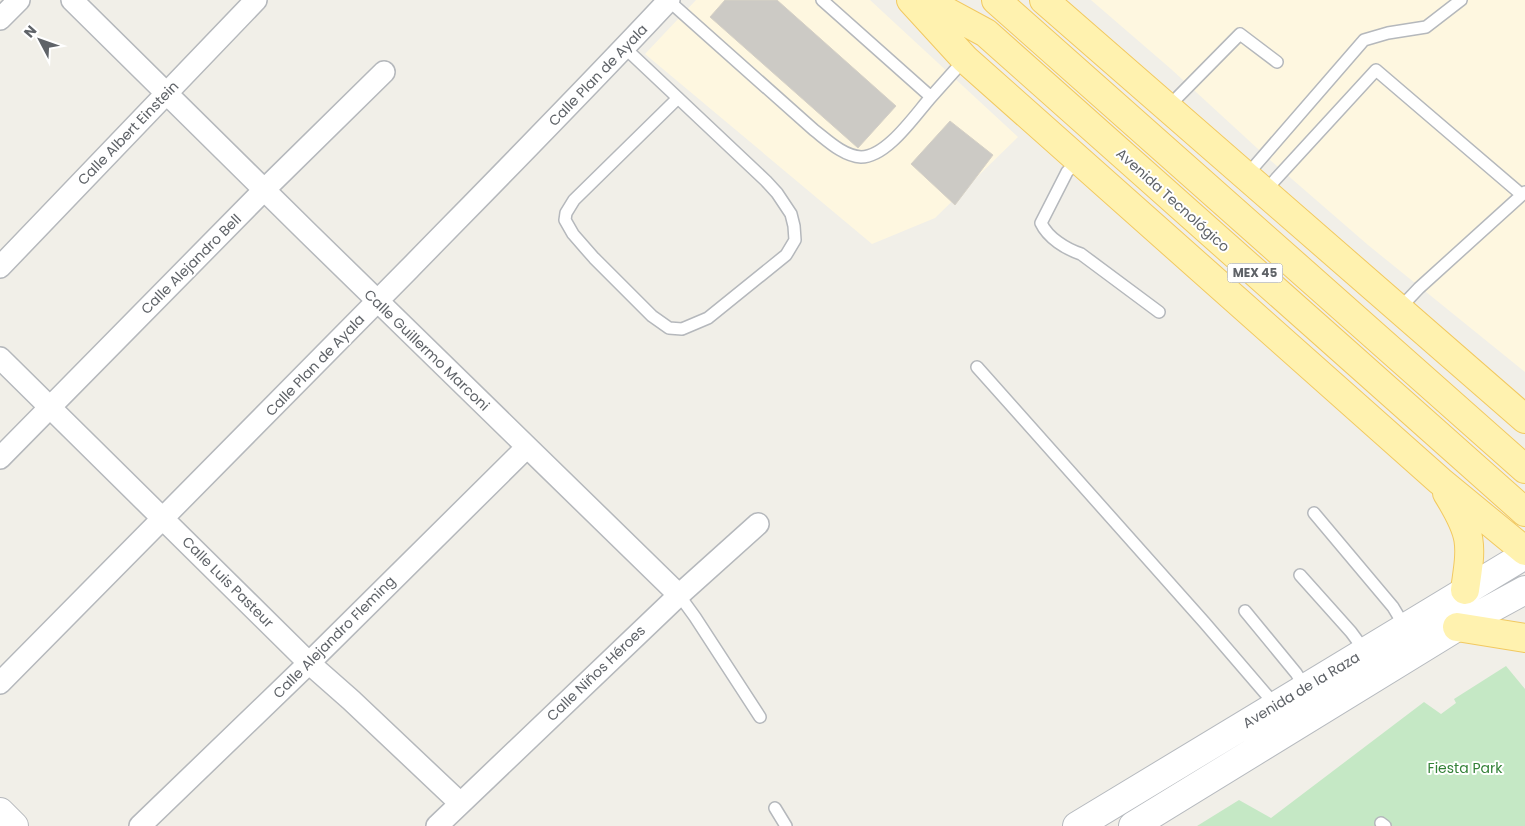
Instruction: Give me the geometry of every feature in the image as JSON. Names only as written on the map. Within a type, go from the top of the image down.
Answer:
[{"type":"main road","points":[[911,0],[964,59],[1440,481],[1514,528],[1525,553]]},
{"type":"main road","name":"Avenida Tecnológico","points":[[925,0],[986,33],[1525,512]]},
{"type":"main road","points":[[1044,0],[1400,308],[1525,419]]},
{"type":"main road","name":"MEX 45","points":[[998,3],[1525,469]]},
{"type":"main road","points":[[1440,481],[1462,518],[1469,536],[1470,548],[1465,590]]},
{"type":"main road","name":"Avenida de la Raza","points":[[1283,717],[1305,687],[1525,553]]},
{"type":"main road","name":"Avenida de la Raza","points":[[1077,826],[1121,818],[1283,717],[1525,590]]},
{"type":"main road","points":[[1457,627],[1525,638]]},
{"type":"main road","points":[[0,812],[14,826]]},
{"type":"street","points":[[0,19],[19,0]]},
{"type":"street","name":"Calle Guillermo Marconi","points":[[72,0],[679,595]]},
{"type":"street","name":"Calle Albert Einstein","points":[[0,267],[256,0]]},
{"type":"street","name":"Calle Plan de Ayala","points":[[0,683],[378,301],[625,48],[669,0]]},
{"type":"street","name":"Calle Alejandro Bell","points":[[0,458],[264,190],[384,72]]},
{"type":"street","name":"Calle Luis Pasteur","points":[[0,358],[309,663],[460,803]]},
{"type":"street","name":"Calle Alejandro Fleming","points":[[140,826],[309,663],[527,447]]},
{"type":"street","name":"Calle Niños Héroes","points":[[437,826],[679,595],[758,524]]},
{"type":"lane","points":[[669,0],[814,130],[837,148],[848,154],[862,157],[883,149],[894,139],[964,59]]},
{"type":"lane","points":[[822,0],[931,97]]},
{"type":"lane","points":[[1255,184],[1364,40],[1388,33],[1426,28],[1461,0]]},
{"type":"lane","points":[[960,7],[986,33]]},
{"type":"lane","points":[[1167,108],[1240,34],[1277,62]]},
{"type":"lane","points":[[625,48],[678,98],[777,193],[791,214],[794,226],[795,240],[786,255],[708,318],[682,329],[670,328],[652,316],[572,234],[565,220],[566,213],[574,200],[678,98]]},
{"type":"lane","points":[[1255,184],[1376,70],[1523,193],[1400,308]]},
{"type":"lane","points":[[1078,160],[1067,172],[1041,223],[1045,232],[1071,251],[1081,254],[1159,312]]},
{"type":"lane","points":[[976,367],[1198,615],[1283,717]]},
{"type":"lane","points":[[1314,513],[1393,607],[1405,627]]},
{"type":"lane","points":[[1300,574],[1351,632],[1365,651]]},
{"type":"lane","name":"Calle Guillermo Marconi","points":[[679,595],[760,717]]},
{"type":"lane","points":[[1245,611],[1296,673],[1305,687]]},
{"type":"lane","points":[[775,808],[786,826]]},
{"type":"shaded area","points":[[696,0],[870,0],[1018,137],[935,218],[872,244],[645,54]]},
{"type":"shaded area","points":[[1091,0],[1525,0],[1525,372],[1368,245]]},
{"type":"green space","name":"Fiesta Park","points":[[1506,666],[1525,689],[1525,826],[1197,826],[1239,800],[1271,818],[1424,702],[1441,714],[1456,703],[1454,699]]},
{"type":"building","points":[[725,0],[777,0],[896,106],[858,148],[710,17]]},
{"type":"building","points":[[950,121],[993,155],[955,205],[911,164]]}]
